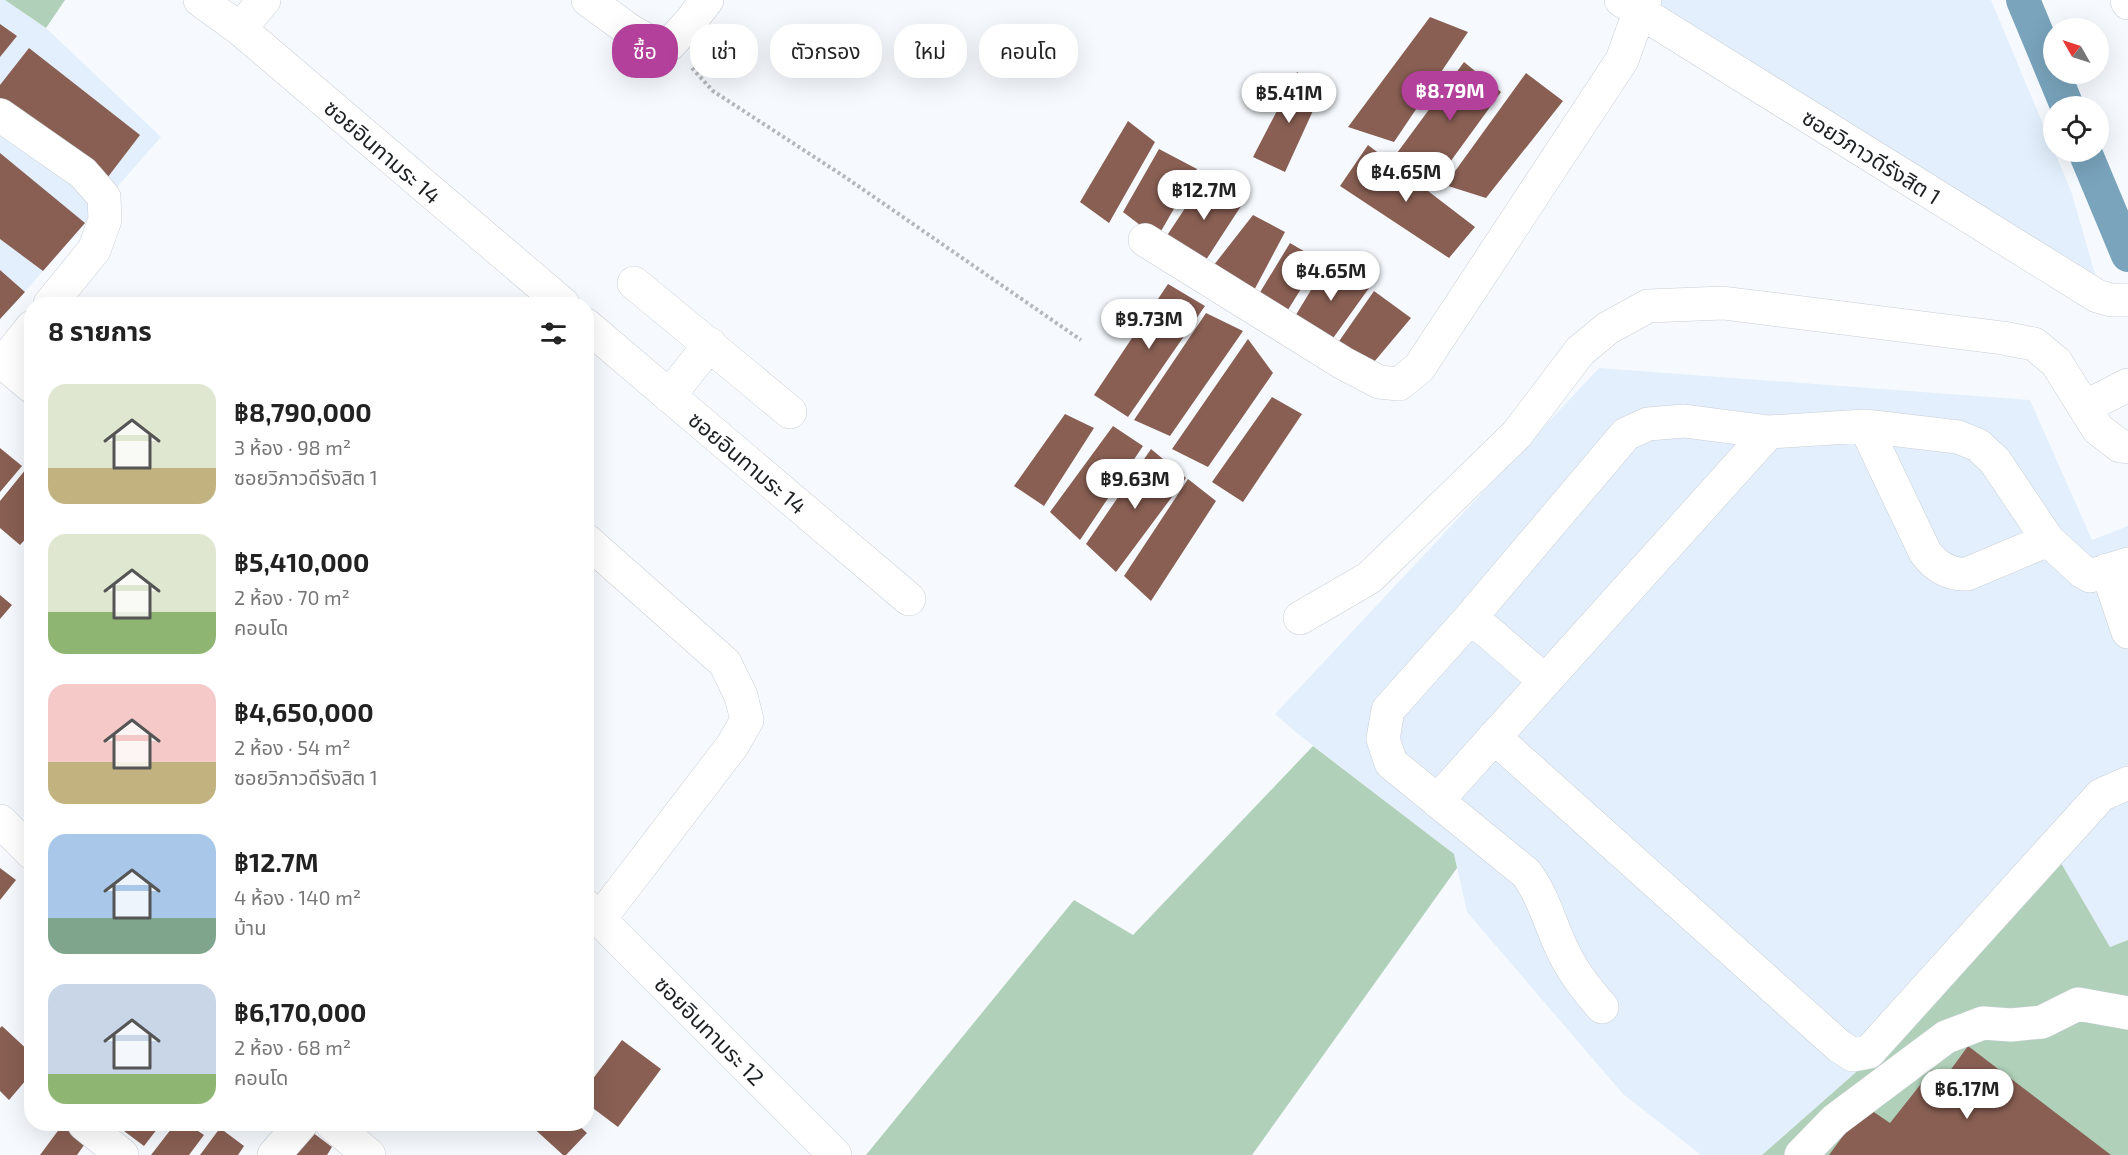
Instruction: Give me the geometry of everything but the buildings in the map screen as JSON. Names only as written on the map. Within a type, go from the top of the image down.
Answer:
[{"type":"street","name":"ซอยอินทามระ 14","points":[[200,0],[240,29],[555,297]]},
{"type":"street","points":[[240,29],[264,0]]},
{"type":"street","points":[[588,0],[622,24]]},
{"type":"street","points":[[678,35],[707,0]]},
{"type":"street","points":[[1145,240],[1343,363],[1379,382],[1399,384],[1419,368],[1622,60],[1635,3]]},
{"type":"street","name":"ซอยวิภาวดีรังสิต 1","points":[[1635,3],[2097,296],[2111,300],[2128,300]]},
{"type":"street","points":[[0,115],[83,173],[104,197],[105,220],[94,250],[56,297]]},
{"type":"street","points":[[634,283],[790,412]]},
{"type":"street","points":[[1300,618],[1369,578],[1516,434],[1581,351],[1608,328],[1648,306],[1723,303],[2003,338],[2034,344],[2056,362],[2098,429],[2120,446],[2128,447]]},
{"type":"street","name":"ซอยอินทามระ 14","points":[[594,332],[909,599]]},
{"type":"street","points":[[24,336],[1,362],[24,381]]},
{"type":"street","points":[[669,396],[710,344]]},
{"type":"street","points":[[2085,407],[2128,385]]},
{"type":"street","points":[[1602,1008],[1587,990],[1562,950],[1535,884],[1526,873],[1391,764],[1383,739],[1388,710],[1471,617],[1626,434],[1648,424],[1684,421],[1769,432],[1865,426],[1958,436],[1978,445],[1995,461],[2048,540],[2086,573],[2090,576],[2118,567],[2128,632]]},
{"type":"street","points":[[1865,426],[1925,552],[1938,566],[1958,574],[1967,574],[2048,540]]},
{"type":"street","points":[[1437,801],[1769,432]]},
{"type":"street","points":[[594,547],[726,663],[741,696],[747,720],[732,746],[594,912]]},
{"type":"street","points":[[1471,617],[1545,681]]},
{"type":"street","points":[[1494,737],[1830,1038],[1853,1055],[1869,1052],[2101,795],[2128,783]]},
{"type":"street","points":[[0,821],[24,846]]},
{"type":"street","name":"ซอยอินทามระ 12","points":[[594,914],[835,1155]]},
{"type":"street","points":[[1801,1155],[1835,1120],[1946,1037],[1983,1023],[2012,1025],[2042,1022],[2078,1004],[2128,1012]]},
{"type":"street","points":[[93,1131],[122,1155]]},
{"type":"street","points":[[274,1155],[296,1131]]},
{"type":"street","points":[[340,1131],[369,1155]]},
{"type":"path","points":[[678,53],[713,91],[845,177],[1082,340]]},
{"type":"shaded area","points":[[0,0],[5,0],[46,28],[161,137],[0,320]]},
{"type":"shaded area","points":[[1630,0],[1991,0],[2043,124],[2043,162],[2059,162],[2071,191],[2107,315]]},
{"type":"shaded area","points":[[1599,368],[2030,400],[2092,540],[2128,526],[2128,940],[2110,947],[2058,859],[1931,1006],[1762,1155],[1701,1155],[1623,1094],[1467,912],[1454,854],[1275,714]]},
{"type":"green space","points":[[5,0],[65,0],[46,28]]},
{"type":"green space","points":[[1313,746],[1454,854],[1457,868],[1252,1155],[866,1155],[1074,900],[1133,935]]},
{"type":"green space","points":[[2058,858],[2110,947],[2128,940],[2128,1155],[1762,1155],[1931,1006]]},
{"type":"waterway","points":[[2023,0],[2063,96]]},
{"type":"waterway","points":[[2089,162],[2128,255]]}]
